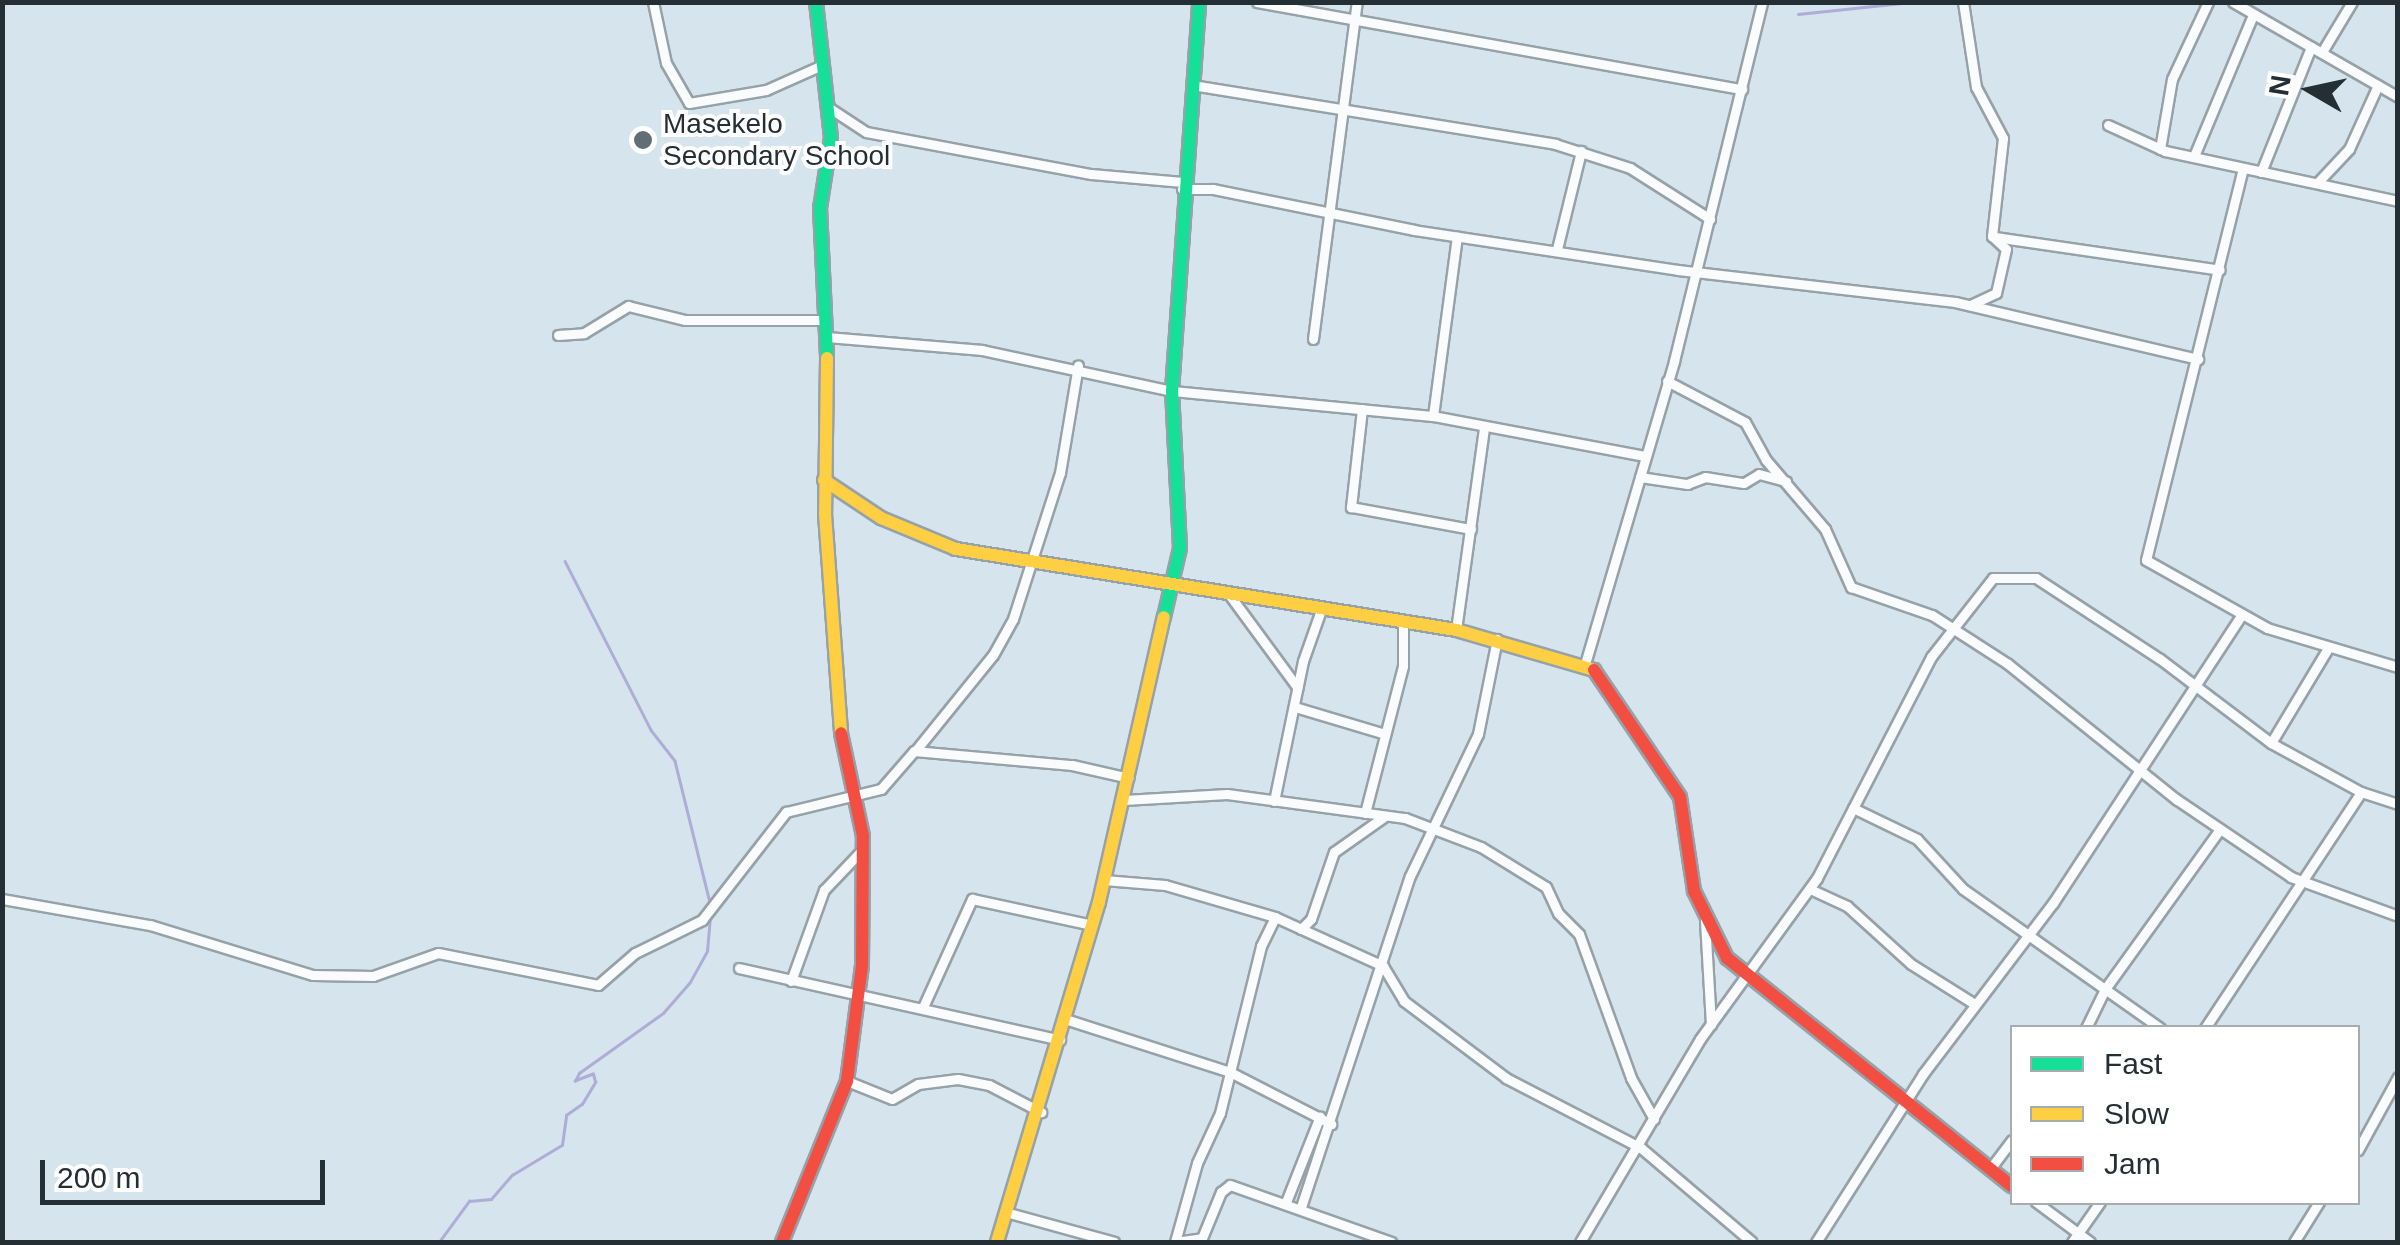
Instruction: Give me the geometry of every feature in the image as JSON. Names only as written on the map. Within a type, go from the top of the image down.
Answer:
[{"type":"street","points":[[653,2],[666,63],[689,103],[766,90],[820,66]]},
{"type":"street","points":[[782,1242],[846,1081],[858,997],[862,850],[849,794],[824,480],[827,337],[820,208],[830,152],[816,2]]},
{"type":"street","points":[[997,1242],[1041,1112],[1104,880],[1173,587],[1182,520],[1172,391],[1183,186],[1199,2]]},
{"type":"street","points":[[1258,2],[1354,16],[1742,88]]},
{"type":"street","points":[[1313,339],[1356,2]]},
{"type":"street","points":[[1585,664],[1667,381],[1762,2]]},
{"type":"street","points":[[1963,2],[1976,88],[2003,138],[1992,236]]},
{"type":"street","points":[[2160,149],[2172,79],[2208,2]]},
{"type":"street","points":[[2233,2],[2398,97]]},
{"type":"street","points":[[2322,52],[2352,2]]},
{"type":"street","points":[[2194,156],[2254,15]]},
{"type":"street","points":[[2262,172],[2311,46]]},
{"type":"street","points":[[1192,84],[1344,106],[1581,151],[1630,168],[1710,219]]},
{"type":"street","points":[[2319,182],[2349,149],[2378,85]]},
{"type":"street","points":[[828,107],[866,132],[1091,174],[1331,210],[1457,237],[1694,272],[1970,305],[2198,358]]},
{"type":"street","points":[[2108,125],[2160,149],[2398,201]]},
{"type":"street","points":[[1557,249],[1581,151]]},
{"type":"street","points":[[2243,168],[2198,358],[2144,554],[2156,570],[2241,616],[2328,648],[2398,667]]},
{"type":"street","points":[[1992,236],[2220,270]]},
{"type":"street","points":[[1970,305],[1998,289],[2006,249],[1992,236]]},
{"type":"street","points":[[1432,416],[1457,237]]},
{"type":"street","points":[[558,335],[584,333],[630,306],[685,320],[826,320]]},
{"type":"street","points":[[827,337],[961,348],[1078,366],[1172,391],[1432,416],[1644,456]]},
{"type":"street","points":[[2,899],[163,928],[313,974],[373,976],[438,953],[598,984],[635,952],[702,920],[786,812],[886,785],[1001,643],[1036,560],[1078,366]]},
{"type":"street","points":[[1667,381],[1741,419],[1825,529],[1851,586],[1950,626],[2041,686],[2220,829],[2300,881],[2398,916]]},
{"type":"street","points":[[1362,408],[1351,507],[1471,529]]},
{"type":"street","points":[[1456,630],[1484,427]]},
{"type":"street","points":[[1640,476],[1687,484],[1705,477],[1744,483],[1759,474],[1786,480]]},
{"type":"street","points":[[824,480],[872,512],[945,546],[1173,587],[1403,620],[1498,639],[1585,664],[1602,676],[1680,798],[1705,918],[1711,1024]]},
{"type":"street","points":[[1582,1241],[1711,1024],[1810,888],[1950,626],[1994,578],[2032,576],[2197,688],[2270,743],[2362,792],[2398,804]]},
{"type":"street","points":[[1227,592],[1297,688]]},
{"type":"street","points":[[1274,801],[1297,688],[1322,607]]},
{"type":"street","points":[[1816,1242],[1973,1003],[2031,932],[2139,767],[2197,688],[2241,616]]},
{"type":"street","points":[[1365,813],[1403,666],[1403,620]]},
{"type":"street","points":[[1301,1207],[1331,1124],[1379,964],[1433,824],[1458,785],[1478,734],[1498,639]]},
{"type":"street","points":[[2270,743],[2328,648]]},
{"type":"street","points":[[1294,707],[1385,734]]},
{"type":"street","points":[[916,750],[1072,766],[1129,778]]},
{"type":"street","points":[[2208,1025],[2362,792]]},
{"type":"street","points":[[1124,800],[1171,794],[1274,801],[1433,824],[1546,887],[1556,910],[1579,934],[1631,1078],[1654,1119]]},
{"type":"street","points":[[1853,808],[1917,839],[1964,889],[2031,932],[2156,1025]]},
{"type":"street","points":[[1300,929],[1312,919],[1334,852],[1386,816]]},
{"type":"street","points":[[2087,1025],[2105,989],[2220,829]]},
{"type":"street","points":[[792,982],[824,890],[862,850]]},
{"type":"street","points":[[1104,880],[1165,885],[1276,917],[1379,964],[1404,1001],[1468,1043],[1506,1078],[1636,1147],[1752,1242]]},
{"type":"street","points":[[1810,888],[1847,906],[1912,964],[1973,1003]]},
{"type":"street","points":[[923,1007],[972,899],[1092,924]]},
{"type":"street","points":[[1173,1242],[1230,1072],[1261,946],[1276,917]]},
{"type":"street","points":[[1705,918],[1723,951],[1748,976],[2010,1184]]},
{"type":"street","points":[[738,968],[1060,1040]]},
{"type":"street","points":[[1066,1019],[1230,1072],[1331,1124]]},
{"type":"street","points":[[2360,1146],[2398,1077]]},
{"type":"street","points":[[846,1081],[892,1099],[918,1084],[958,1079],[993,1087],[1041,1112]]},
{"type":"street","points":[[1286,1202],[1320,1116]]},
{"type":"street","points":[[1990,1169],[2010,1143]]},
{"type":"street","points":[[1173,1242],[1205,1235],[1225,1186],[1301,1207],[1391,1242]]},
{"type":"street","points":[[2039,1205],[2075,1238],[2090,1242]]},
{"type":"street","points":[[2075,1238],[2098,1205]]},
{"type":"street","points":[[2294,1242],[2317,1205]]},
{"type":"street","points":[[1009,1213],[1114,1242]]},
{"type":"waterway","points":[[1798,14],[1913,2]]},
{"type":"waterway","points":[[565,561],[651,730],[675,761],[710,902]]},
{"type":"waterway","points":[[439,1242],[469,1201],[491,1199],[512,1175],[562,1145],[566,1115],[582,1104],[595,1082],[593,1074],[575,1081],[579,1073],[663,1013],[690,982],[707,951],[710,915]]},
{"type":"traffic: fast","points":[[816,2],[831,138],[820,208],[827,358]]},
{"type":"traffic: fast","points":[[1164,617],[1180,548],[1172,391],[1199,2]]},
{"type":"traffic: slow","points":[[827,358],[825,514],[841,733]]},
{"type":"traffic: slow","points":[[824,480],[881,518],[956,549],[1456,630],[1594,670]]},
{"type":"traffic: slow","points":[[997,1242],[1099,902],[1164,617]]},
{"type":"traffic: jam","points":[[1594,670],[1680,797],[1694,891],[1727,958],[2010,1184]]},
{"type":"traffic: jam","points":[[782,1242],[847,1081],[862,965],[863,836],[841,733]]},
{"type":"place","name":"Masekelo Secondary School","points":[[643,140]]}]
